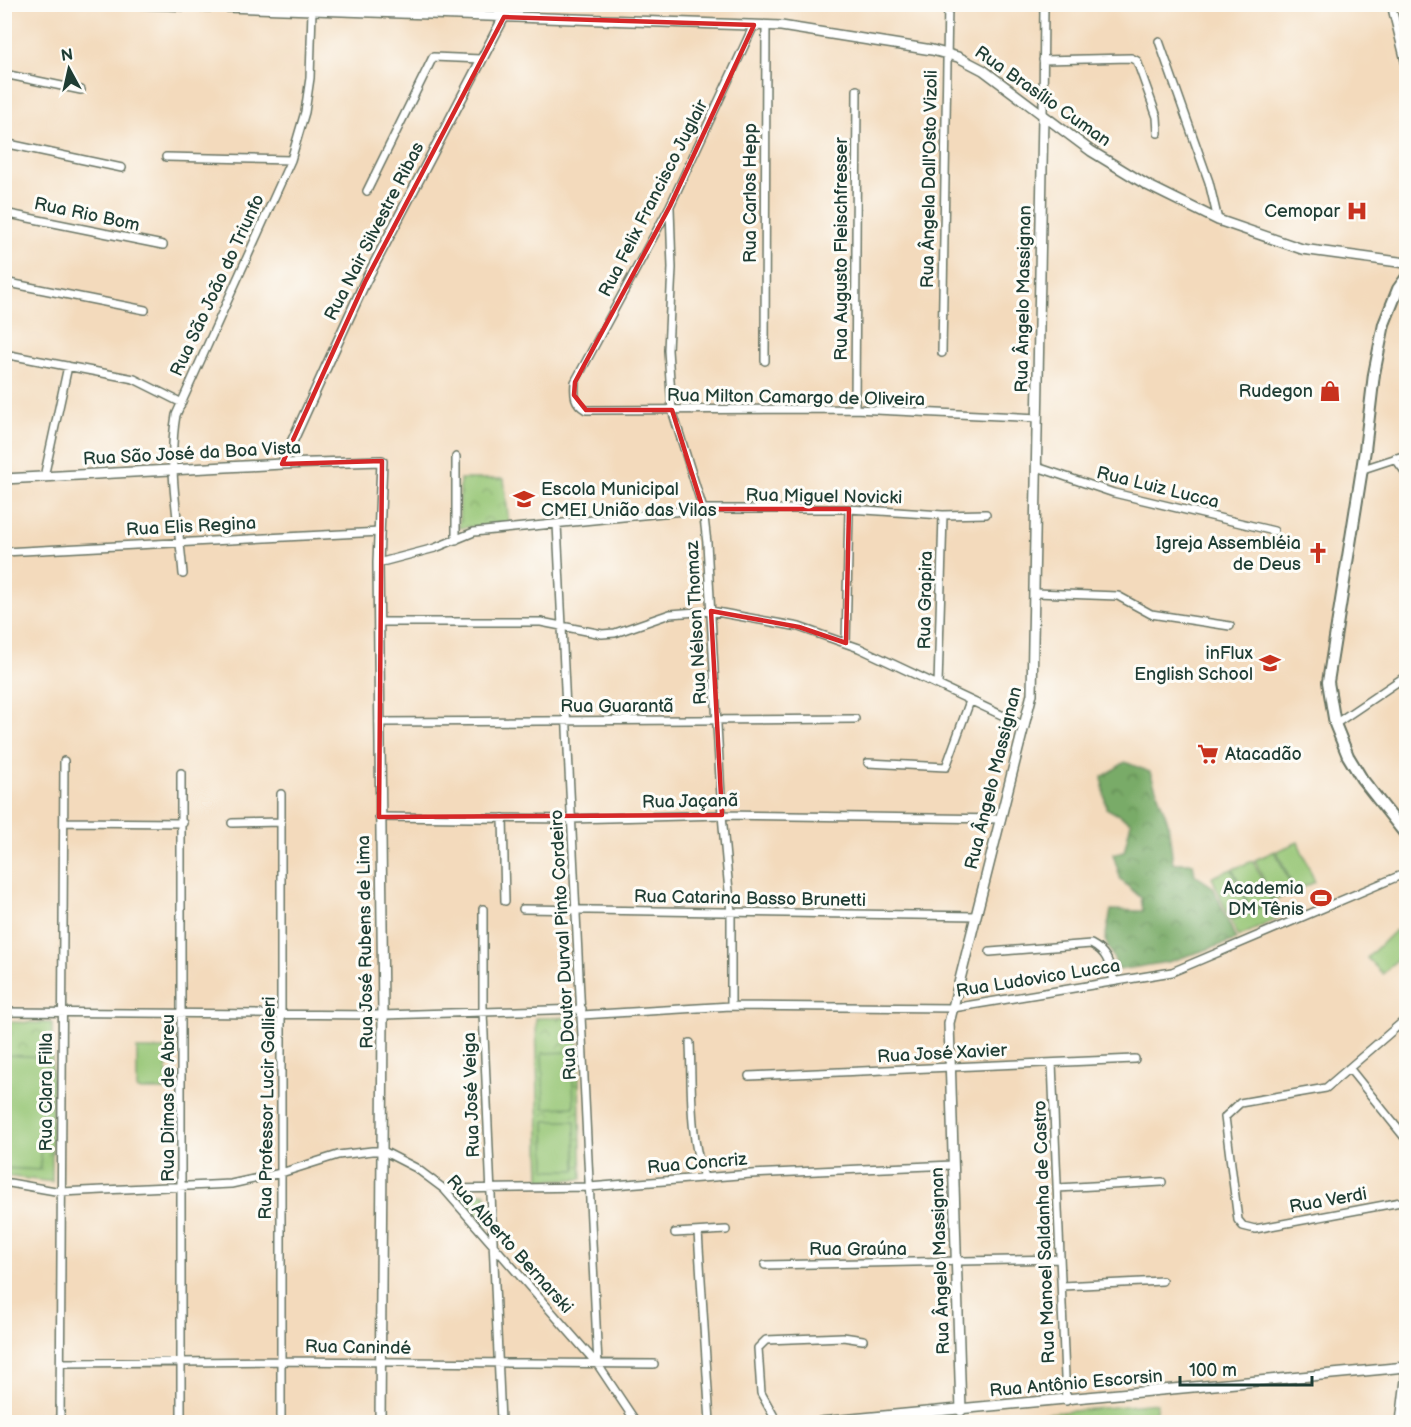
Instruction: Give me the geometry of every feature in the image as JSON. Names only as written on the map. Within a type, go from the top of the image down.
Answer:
[{"type":"main road","points":[[1407,278],[1398,289],[1384,324],[1374,374],[1365,450],[1328,682],[1335,724],[1348,756],[1362,779],[1407,835]]},
{"type":"street","name":"Rua Brasílio Cuman","points":[[139,4],[754,25],[813,30],[946,53],[983,70],[1043,116],[1116,167],[1218,220],[1302,249],[1407,263]]},
{"type":"street","name":"Rua Ângela Dall'Osto Vizoli","points":[[942,353],[948,4]]},
{"type":"street","name":"Rua Ângelo Massignan","points":[[961,1411],[949,1030],[952,1008],[1026,726],[1033,683],[1044,4]]},
{"type":"street","points":[[1391,4],[1407,65]]},
{"type":"street","name":"Rua São João do Triunfo","points":[[183,574],[173,431],[180,402],[291,160],[305,112],[312,10]]},
{"type":"street","name":"Rua Nair Silvestre Ribas","points":[[282,464],[365,282],[504,17]]},
{"type":"street","name":"Rua Felix Francisco Juglair","points":[[575,382],[670,206],[754,25]]},
{"type":"street","name":"Rua Carlos Hepp","points":[[765,361],[766,26]]},
{"type":"street","points":[[1159,41],[1209,182],[1218,220]]},
{"type":"street","points":[[367,191],[433,57],[481,59]]},
{"type":"street","points":[[1043,60],[1131,58],[1137,61],[1158,117],[1158,133]]},
{"type":"street","points":[[4,74],[81,90]]},
{"type":"street","name":"Rua Augusto Fleischfresser","points":[[855,409],[857,90]]},
{"type":"street","points":[[4,143],[122,168]]},
{"type":"street","points":[[166,157],[291,160]]},
{"type":"street","name":"Rua Nélson Thomaz","points":[[670,206],[672,268],[668,350],[672,410],[703,509],[722,815],[731,913],[732,1006]]},
{"type":"street","name":"Rua Rio Bom","points":[[4,213],[163,245]]},
{"type":"street","points":[[4,282],[145,310]]},
{"type":"street","points":[[4,354],[134,379],[180,402]]},
{"type":"street","points":[[44,477],[68,366]]},
{"type":"street","name":"Rua Milton Camargo de Oliveira","points":[[575,382],[574,395],[578,405],[586,410],[855,409],[1038,418]]},
{"type":"street","points":[[1360,470],[1407,454]]},
{"type":"street","points":[[456,457],[456,540]]},
{"type":"street","points":[[1395,458],[1407,473]]},
{"type":"street","name":"Rua São José da Boa Vista","points":[[4,479],[382,461]]},
{"type":"street","name":"Rua José Rubens de Lima","points":[[380,1422],[383,1014],[379,816],[378,562],[382,461]]},
{"type":"street","name":"Rua Luiz Lucca","points":[[1037,467],[1114,494],[1274,531]]},
{"type":"street","name":"Rua Miguel Novicki","points":[[378,562],[435,548],[474,532],[703,509],[849,509],[943,515],[986,514]]},
{"type":"street","points":[[846,643],[849,509]]},
{"type":"street","name":"Rua Grapira","points":[[938,685],[943,515]]},
{"type":"street","name":"Rua Doutor Durval Pinto Cordeiro","points":[[557,524],[564,625],[571,819],[598,1365]]},
{"type":"street","name":"Rua Elis Regina","points":[[4,552],[380,532]]},
{"type":"street","points":[[1035,593],[1118,596],[1151,614],[1230,626]]},
{"type":"street","points":[[379,622],[541,622],[602,634],[615,633],[670,614],[711,611],[799,627],[846,643],[1026,726]]},
{"type":"street","points":[[1335,724],[1407,676]]},
{"type":"street","points":[[868,763],[946,766],[970,701]]},
{"type":"street","name":"Rua Guarantã","points":[[380,722],[855,719]]},
{"type":"street","name":"Rua Clara Filla","points":[[60,1422],[63,1363],[61,1013],[64,760]]},
{"type":"street","name":"Rua Dimas de Abreu","points":[[181,773],[183,823],[181,1422]]},
{"type":"street","name":"Rua Professor Lucir Gallieri","points":[[281,794],[283,1012],[281,1422]]},
{"type":"street","name":"Rua Jaçanã","points":[[379,816],[571,819],[722,815],[1001,819]]},
{"type":"street","points":[[503,818],[505,901]]},
{"type":"street","points":[[65,822],[183,823]]},
{"type":"street","points":[[232,823],[281,822]]},
{"type":"street","name":"Rua Ludovico Lucca","points":[[4,1012],[383,1014],[582,1012],[732,1006],[952,1008],[1172,972],[1196,964],[1407,873]]},
{"type":"street","name":"Rua José Veiga","points":[[483,909],[483,1012],[501,1422]]},
{"type":"street","name":"Rua Catarina Basso Brunetti","points":[[523,909],[576,912],[976,916]]},
{"type":"street","points":[[990,952],[1091,944],[1104,951],[1114,981]]},
{"type":"street","points":[[1407,1019],[1349,1068],[1407,1139]]},
{"type":"street","points":[[690,1043],[695,1135],[699,1163],[704,1177]]},
{"type":"street","name":"Rua José Xavier","points":[[749,1076],[1135,1059]]},
{"type":"street","name":"Rua Manoel Saldanha de Castro","points":[[1052,1063],[1059,1188],[1066,1401]]},
{"type":"street","name":"Rua Verdi","points":[[1349,1068],[1326,1088],[1240,1103],[1225,1117],[1238,1220],[1244,1226],[1255,1229],[1407,1201]]},
{"type":"street","points":[[4,1182],[61,1192],[183,1188],[231,1184],[281,1173],[338,1155],[383,1151]]},
{"type":"street","name":"Rua Alberto Bernarski","points":[[383,1151],[416,1168],[444,1189],[598,1365],[636,1422]]},
{"type":"street","name":"Rua Concriz","points":[[444,1189],[590,1187],[704,1177],[953,1165]]},
{"type":"street","points":[[1059,1188],[1162,1182]]},
{"type":"street","points":[[675,1233],[726,1230]]},
{"type":"street","points":[[698,1232],[710,1422]]},
{"type":"street","name":"Rua Graúna","points":[[765,1266],[855,1262],[956,1263],[1060,1259]]},
{"type":"street","points":[[1062,1286],[1162,1281]]},
{"type":"street","points":[[777,1422],[761,1393],[759,1348],[761,1342],[843,1337],[863,1340]]},
{"type":"street","name":"Rua Canindé","points":[[63,1363],[280,1361],[654,1364]]},
{"type":"street","points":[[1400,1422],[1407,1369]]},
{"type":"street","name":"Rua Antônio Escorsin","points":[[820,1422],[1407,1369]]},
{"type":"highlighted area","points":[[504,17],[754,25],[670,206],[575,382],[574,395],[586,410],[672,410],[703,509],[849,509],[846,643],[799,627],[711,611],[722,815],[379,817],[382,461],[282,464],[365,282]]},
{"type":"green space","points":[[460,479],[504,479],[509,524],[459,528]]},
{"type":"green space","points":[[1125,762],[1150,772],[1168,822],[1173,863],[1193,863],[1195,875],[1213,887],[1236,940],[1168,962],[1119,970],[1105,940],[1111,910],[1143,911],[1141,898],[1121,880],[1113,854],[1124,852],[1131,822],[1106,808],[1102,777]]},
{"type":"green space","points":[[1298,842],[1315,882],[1295,891],[1277,851]]},
{"type":"green space","points":[[1275,851],[1294,892],[1273,900],[1255,860]]},
{"type":"green space","points":[[1253,861],[1272,901],[1251,910],[1233,869]]},
{"type":"green space","points":[[1232,869],[1250,911],[1230,920],[1212,877]]},
{"type":"green space","points":[[1269,903],[1277,919],[1238,937],[1231,921]]},
{"type":"green space","points":[[1395,930],[1406,942],[1406,950],[1383,974],[1367,958]]},
{"type":"green space","points":[[577,1017],[582,1179],[540,1180],[536,1018]]},
{"type":"green space","points":[[5,1022],[52,1023],[52,1182],[5,1176]]},
{"type":"green space","points":[[137,1049],[166,1049],[168,1090],[137,1090]]},
{"type":"green space","points":[[572,1052],[574,1107],[544,1108],[542,1053]]},
{"type":"green space","points":[[4,1055],[47,1057],[40,1170],[5,1168]]},
{"type":"green space","points":[[545,1121],[575,1121],[576,1170],[546,1170]]},
{"type":"green space","points":[[455,1193],[486,1193],[487,1232]]},
{"type":"green space","points":[[1157,1403],[1154,1422],[955,1422]]},
{"type":"place","name":"Cemopar","points":[[1357,211]]},
{"type":"place","name":"Rudegon","points":[[1330,391]]},
{"type":"place","name":"Escola Municipal CMEI União das Vilas","points":[[524,499]]},
{"type":"place","name":"Igreja Assembléia de Deus","points":[[1318,553]]},
{"type":"place","name":"inFlux English School","points":[[1270,663]]},
{"type":"place","name":"Atacadão","points":[[1208,754]]},
{"type":"place","name":"Academia DM Tênis","points":[[1321,898]]}]
